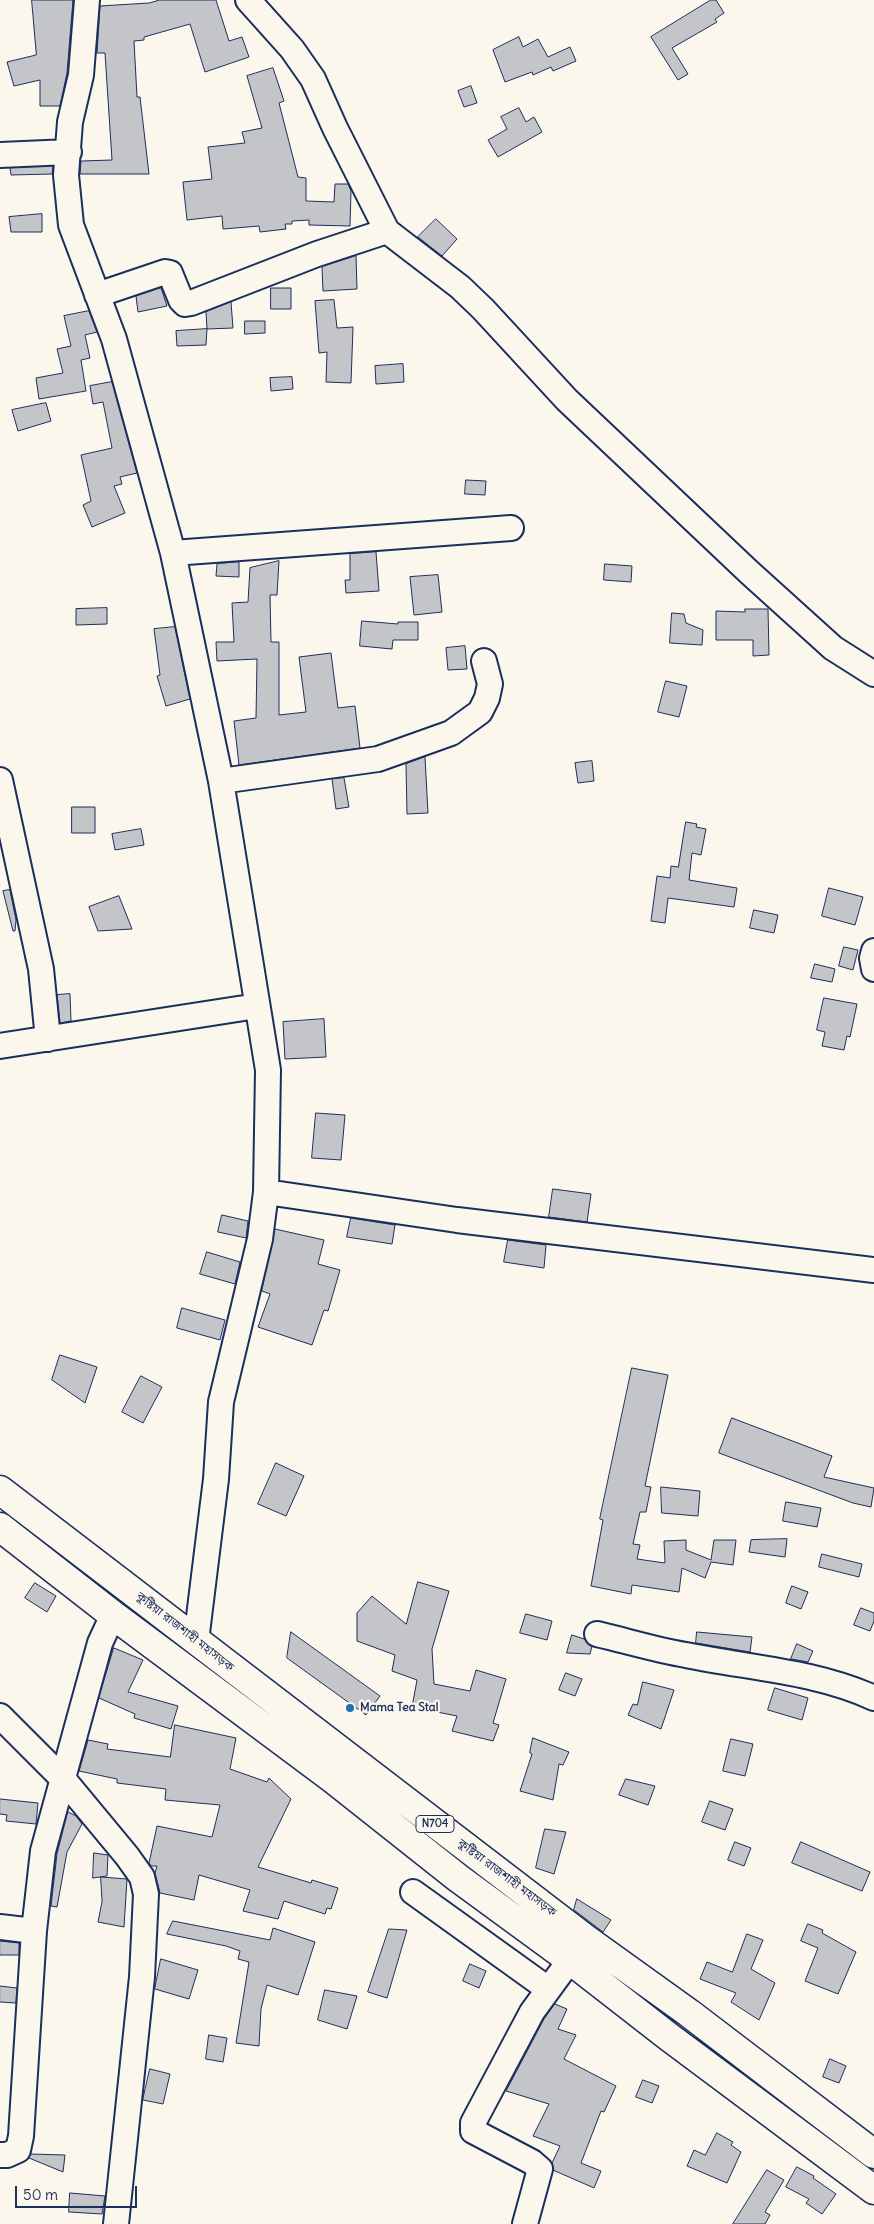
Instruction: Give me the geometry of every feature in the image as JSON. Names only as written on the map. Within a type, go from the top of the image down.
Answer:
[{"type":"highway","name":"কুষ্টিয়া রাজশাহী মহাসড়ক","points":[[0,1490],[586,1939],[689,2013],[874,2154]]},
{"type":"highway","name":"N704","points":[[0,1527],[113,1615],[333,1779],[458,1878],[570,1960],[669,2037],[874,2190]]},
{"type":"highway","points":[[31,1550],[52,1529]]},
{"type":"highway","points":[[333,1779],[352,1759]]},
{"type":"highway","points":[[669,2037],[689,2013]]},
{"type":"street","points":[[87,0],[81,75],[70,122],[66,175],[71,225],[114,339],[173,553],[221,782],[268,1070],[266,1192],[260,1240],[222,1402],[216,1479],[196,1641]]},
{"type":"street","points":[[248,0],[292,49],[313,79],[335,128],[387,231],[471,298],[566,400],[750,573],[833,648],[874,674]]},
{"type":"street","points":[[0,155],[68,152]]},
{"type":"street","points":[[97,295],[165,272],[170,273],[181,300],[186,304],[191,303],[317,254],[387,231]]},
{"type":"street","points":[[173,553],[511,528]]},
{"type":"street","points":[[221,782],[378,759],[451,733],[480,712],[487,698],[490,684],[484,661]]},
{"type":"street","points":[[0,780],[41,969],[48,1039]]},
{"type":"street","points":[[874,951],[872,958],[874,969]]},
{"type":"street","points":[[0,1046],[257,1006]]},
{"type":"street","points":[[266,1192],[457,1220],[874,1270]]},
{"type":"street","points":[[0,2154],[7,2155],[18,2150],[21,2136],[34,1931],[43,1851],[100,1643],[113,1615]]},
{"type":"street","points":[[597,1634],[684,1655],[809,1677],[855,1689],[874,1698]]},
{"type":"street","points":[[0,1716],[64,1780],[142,1876],[146,1894],[142,1977],[116,2224]]},
{"type":"street","points":[[413,1892],[548,1989]]},
{"type":"street","points":[[0,1927],[34,1931]]},
{"type":"street","points":[[525,2224],[540,2169],[532,2162],[473,2131],[473,2123],[532,2012],[570,1960]]},
{"type":"building","points":[[32,0],[73,0],[67,73],[60,106],[40,106],[40,80],[14,86],[7,62],[36,55]]},
{"type":"building","points":[[160,0],[216,0],[229,41],[242,37],[249,57],[205,72],[190,24],[144,37],[144,40],[134,41],[137,97],[140,97],[149,174],[80,174],[81,161],[112,160],[105,53],[97,53],[100,6],[149,3]]},
{"type":"building","points":[[711,0],[716,0],[724,13],[715,19],[717,22],[672,48],[688,74],[678,80],[651,37]]},
{"type":"building","points":[[519,37],[523,47],[538,39],[548,57],[570,47],[576,61],[553,71],[551,67],[533,75],[532,72],[505,82],[493,50]]},
{"type":"building","points":[[273,68],[284,101],[279,103],[298,177],[306,178],[306,201],[334,202],[335,184],[348,184],[351,191],[350,226],[309,225],[309,220],[292,221],[292,224],[285,224],[286,229],[260,232],[259,226],[223,229],[222,216],[187,220],[183,182],[212,179],[208,147],[245,143],[242,132],[262,128],[247,76]]},
{"type":"building","points":[[471,86],[477,103],[464,107],[458,91]]},
{"type":"building","points":[[519,108],[526,122],[534,117],[542,132],[498,157],[488,140],[507,129],[501,117]]},
{"type":"building","points":[[53,166],[52,174],[11,175],[10,168]]},
{"type":"building","points":[[42,214],[42,232],[11,232],[9,217]]},
{"type":"building","points":[[436,219],[457,239],[442,256],[418,237]]},
{"type":"building","points":[[356,256],[357,289],[323,291],[322,267]]},
{"type":"building","points":[[161,288],[167,306],[138,312],[136,296]]},
{"type":"building","points":[[271,288],[291,288],[291,309],[271,309]]},
{"type":"building","points":[[334,300],[337,328],[353,327],[351,383],[326,382],[327,352],[319,353],[315,301]]},
{"type":"building","points":[[231,302],[233,328],[207,329],[206,312]]},
{"type":"building","points":[[89,311],[97,332],[85,335],[90,358],[81,360],[86,391],[39,399],[36,378],[63,373],[57,349],[71,346],[64,316]]},
{"type":"building","points":[[245,321],[265,321],[265,333],[245,334]]},
{"type":"building","points":[[207,329],[206,345],[177,346],[176,331]]},
{"type":"building","points":[[403,364],[404,382],[376,384],[375,366]]},
{"type":"building","points":[[292,377],[293,389],[271,391],[270,378]]},
{"type":"building","points":[[112,382],[137,473],[120,477],[122,484],[114,486],[125,513],[92,527],[83,505],[91,501],[81,455],[112,448],[103,402],[93,404],[90,386]]},
{"type":"building","points":[[46,403],[51,421],[18,431],[12,410]]},
{"type":"building","points":[[466,480],[486,481],[485,495],[465,494]]},
{"type":"building","points":[[376,552],[379,591],[346,593],[345,580],[350,580],[350,554]]},
{"type":"building","points":[[279,561],[277,595],[270,595],[271,642],[279,642],[279,715],[306,712],[299,657],[331,653],[338,708],[355,706],[360,748],[239,765],[234,721],[256,718],[257,659],[217,661],[216,642],[234,642],[232,603],[248,602],[250,568]]},
{"type":"building","points":[[239,562],[239,577],[216,576],[217,564]]},
{"type":"building","points":[[605,564],[632,566],[631,582],[604,580]]},
{"type":"building","points":[[438,575],[442,612],[414,615],[410,577]]},
{"type":"building","points":[[107,608],[107,624],[76,625],[76,609]]},
{"type":"building","points":[[745,609],[768,609],[769,655],[753,656],[753,640],[716,640],[716,611],[745,612]]},
{"type":"building","points":[[672,613],[684,614],[686,623],[703,630],[702,645],[670,643]]},
{"type":"building","points":[[362,621],[398,624],[398,622],[418,622],[418,640],[393,640],[392,649],[360,646]]},
{"type":"building","points":[[175,627],[190,699],[166,706],[157,676],[160,675],[154,629]]},
{"type":"building","points":[[465,646],[467,669],[448,670],[446,648]]},
{"type":"building","points":[[666,681],[687,686],[679,717],[658,712]]},
{"type":"building","points":[[425,757],[428,813],[407,814],[406,764]]},
{"type":"building","points":[[592,761],[594,781],[578,783],[575,763]]},
{"type":"building","points":[[344,778],[349,807],[336,809],[332,779]]},
{"type":"building","points":[[72,807],[95,807],[95,833],[72,833]]},
{"type":"building","points":[[686,822],[697,824],[696,827],[706,829],[701,855],[692,853],[689,880],[737,888],[734,907],[668,898],[665,923],[651,921],[657,876],[670,878],[671,866],[678,867]]},
{"type":"building","points":[[141,829],[144,845],[115,850],[112,834]]},
{"type":"building","points":[[829,888],[863,897],[855,925],[822,916]]},
{"type":"building","points":[[10,890],[16,920],[15,931],[13,931],[3,891]]},
{"type":"building","points":[[119,896],[132,929],[98,931],[89,907]]},
{"type":"building","points":[[754,910],[778,915],[774,933],[750,928]]},
{"type":"building","points":[[844,947],[858,950],[853,970],[839,966]]},
{"type":"building","points":[[815,964],[835,969],[832,982],[811,978]]},
{"type":"building","points":[[70,994],[71,1021],[60,1023],[57,995]]},
{"type":"building","points":[[824,998],[857,1004],[850,1037],[847,1036],[844,1050],[822,1046],[825,1032],[817,1030]]},
{"type":"building","points":[[324,1019],[326,1057],[285,1059],[283,1022]]},
{"type":"building","points":[[316,1113],[345,1115],[341,1160],[312,1158]]},
{"type":"building","points":[[553,1189],[591,1194],[587,1222],[549,1217]]},
{"type":"building","points":[[222,1215],[248,1221],[246,1238],[218,1232]]},
{"type":"building","points":[[351,1218],[395,1225],[392,1244],[347,1237]]},
{"type":"building","points":[[275,1229],[324,1240],[318,1264],[340,1270],[328,1311],[324,1310],[312,1345],[258,1327],[270,1294],[262,1291]]},
{"type":"building","points":[[508,1240],[546,1245],[544,1268],[504,1262]]},
{"type":"building","points":[[207,1252],[240,1262],[235,1284],[200,1274]]},
{"type":"building","points":[[182,1308],[225,1320],[220,1340],[177,1328]]},
{"type":"building","points":[[60,1355],[97,1367],[85,1403],[52,1380]]},
{"type":"building","points":[[632,1368],[668,1375],[645,1486],[651,1487],[646,1512],[640,1512],[633,1544],[640,1545],[637,1559],[665,1563],[664,1541],[686,1540],[686,1550],[711,1560],[714,1540],[736,1540],[733,1565],[711,1562],[705,1578],[682,1568],[679,1592],[632,1585],[631,1594],[591,1586],[603,1520],[600,1519]]},
{"type":"building","points":[[141,1376],[162,1387],[143,1423],[122,1412]]},
{"type":"building","points":[[732,1418],[832,1456],[824,1477],[874,1488],[871,1507],[853,1503],[719,1453]]},
{"type":"building","points":[[276,1463],[304,1476],[286,1516],[258,1504]]},
{"type":"building","points":[[661,1487],[700,1491],[698,1516],[662,1513]]},
{"type":"building","points":[[786,1502],[821,1508],[817,1527],[783,1521]]},
{"type":"building","points":[[787,1539],[785,1557],[749,1552],[751,1540]]},
{"type":"building","points":[[822,1554],[862,1564],[859,1577],[819,1567]]},
{"type":"building","points":[[418,1582],[449,1591],[432,1649],[434,1684],[470,1691],[476,1670],[506,1679],[493,1723],[499,1725],[493,1741],[452,1731],[457,1716],[412,1707],[417,1680],[392,1671],[395,1655],[357,1641],[357,1613],[372,1596],[406,1624]]},
{"type":"building","points":[[35,1583],[56,1596],[47,1612],[25,1598]]},
{"type":"building","points":[[792,1586],[808,1592],[801,1609],[786,1603]]},
{"type":"building","points":[[861,1608],[874,1613],[874,1621],[870,1631],[854,1625]]},
{"type":"building","points":[[526,1614],[552,1621],[547,1640],[520,1633]]},
{"type":"building","points":[[291,1632],[380,1696],[366,1715],[287,1658]]},
{"type":"building","points":[[697,1632],[752,1637],[750,1652],[696,1643]]},
{"type":"building","points":[[572,1635],[584,1639],[592,1646],[590,1654],[567,1653]]},
{"type":"building","points":[[797,1644],[813,1651],[808,1662],[791,1659]]},
{"type":"building","points":[[114,1648],[143,1660],[128,1692],[178,1706],[171,1729],[134,1718],[135,1714],[99,1698]]},
{"type":"building","points":[[566,1673],[582,1679],[575,1696],[559,1690]]},
{"type":"building","points":[[643,1682],[674,1690],[661,1729],[628,1715],[633,1704],[637,1705]]},
{"type":"building","points":[[775,1688],[808,1698],[802,1720],[768,1710]]},
{"type":"building","points":[[175,1725],[236,1738],[230,1769],[267,1782],[269,1778],[291,1799],[258,1867],[311,1883],[312,1880],[338,1888],[331,1909],[327,1908],[325,1914],[284,1901],[278,1919],[243,1911],[250,1890],[199,1875],[194,1900],[160,1893],[155,1873],[157,1866],[151,1866],[149,1863],[157,1826],[212,1837],[220,1805],[165,1800],[166,1789],[117,1783],[117,1779],[79,1771],[88,1740],[108,1744],[107,1749],[170,1757]]},
{"type":"building","points":[[533,1738],[569,1752],[563,1765],[559,1764],[553,1800],[520,1791],[532,1754],[530,1753]]},
{"type":"building","points":[[731,1739],[753,1744],[745,1776],[723,1771]]},
{"type":"building","points":[[626,1779],[655,1786],[648,1805],[619,1795]]},
{"type":"building","points":[[0,1799],[38,1803],[36,1824],[6,1821],[7,1815],[0,1814]]},
{"type":"building","points":[[710,1801],[733,1809],[725,1830],[702,1822]]},
{"type":"building","points":[[68,1812],[76,1816],[82,1824],[67,1852],[57,1907],[51,1906],[57,1854]]},
{"type":"building","points":[[545,1829],[566,1832],[554,1874],[536,1868]]},
{"type":"building","points":[[735,1842],[751,1848],[744,1866],[728,1860]]},
{"type":"building","points":[[801,1842],[870,1872],[862,1891],[792,1863]]},
{"type":"building","points":[[94,1853],[108,1855],[107,1876],[93,1878]]},
{"type":"building","points":[[101,1877],[127,1879],[124,1927],[98,1922],[102,1902]]},
{"type":"building","points":[[577,1899],[611,1920],[603,1932],[574,1910]]},
{"type":"building","points":[[173,1921],[270,1940],[273,1928],[315,1942],[298,1995],[267,1985],[261,2009],[259,2046],[236,2043],[249,1962],[238,1959],[240,1951],[226,1946],[167,1934]]},
{"type":"building","points":[[808,1924],[823,1930],[822,1933],[856,1952],[838,1994],[805,1981],[818,1948],[801,1941]]},
{"type":"building","points":[[389,1929],[407,1930],[387,1998],[368,1992]]},
{"type":"building","points":[[747,1934],[763,1940],[751,1969],[775,1983],[759,2020],[731,2002],[736,1993],[700,1979],[707,1962],[732,1972]]},
{"type":"building","points":[[0,1941],[19,1943],[19,1955],[0,1955]]},
{"type":"building","points":[[161,1959],[198,1970],[189,1999],[155,1989]]},
{"type":"building","points":[[470,1964],[486,1971],[479,1988],[463,1981]]},
{"type":"building","points":[[0,1986],[17,1988],[16,2003],[0,2002]]},
{"type":"building","points":[[325,1990],[357,1996],[347,2029],[318,2020]]},
{"type":"building","points":[[555,2004],[567,2009],[558,2029],[576,2035],[564,2059],[616,2086],[604,2112],[601,2111],[581,2163],[601,2171],[594,2188],[553,2170],[552,2163],[560,2146],[533,2136],[549,2104],[506,2091],[544,2019]]},
{"type":"building","points":[[209,2035],[227,2038],[223,2062],[206,2059]]},
{"type":"building","points":[[830,2059],[846,2066],[839,2083],[823,2077]]},
{"type":"building","points":[[150,2069],[170,2074],[163,2104],[143,2100]]},
{"type":"building","points":[[643,2080],[659,2086],[652,2103],[636,2097]]},
{"type":"building","points":[[717,2133],[733,2142],[731,2145],[741,2152],[727,2183],[687,2166],[694,2150],[705,2155]]},
{"type":"building","points":[[31,2154],[65,2155],[63,2172],[29,2158]]},
{"type":"building","points":[[797,2167],[814,2176],[813,2178],[836,2194],[822,2214],[806,2203],[809,2199],[786,2187]]},
{"type":"building","points":[[767,2170],[784,2180],[765,2212],[770,2215],[765,2224],[733,2224]]},
{"type":"building","points":[[70,2193],[105,2196],[102,2214],[69,2212]]},
{"type":"place","name":"Mama Tea Stal","points":[[350,1708]]}]
